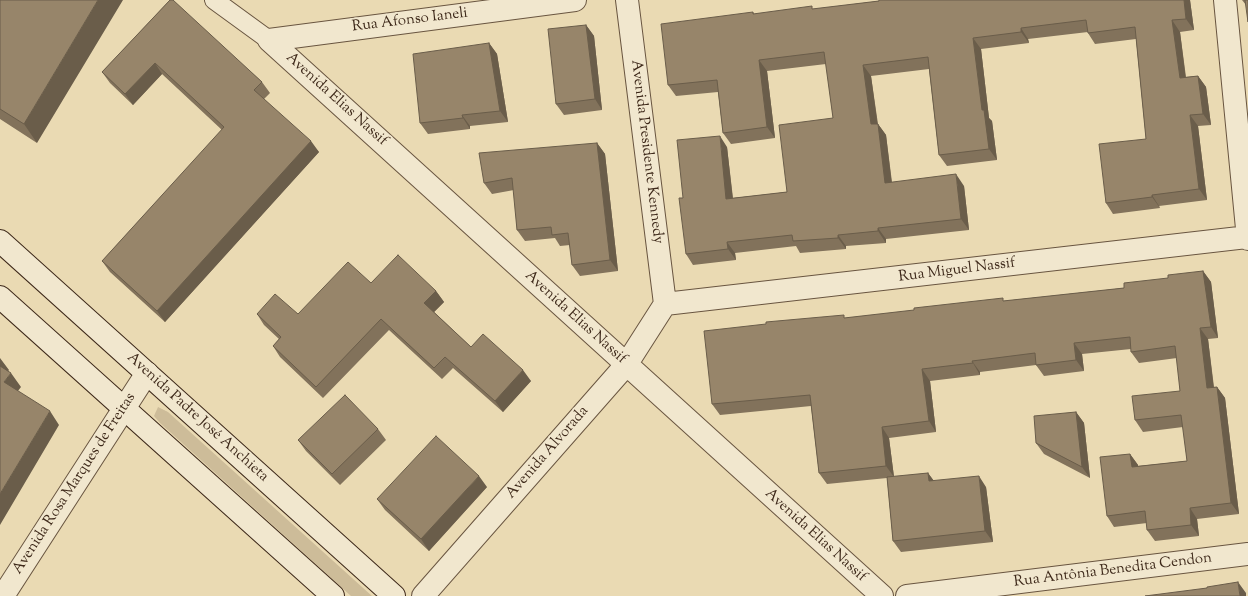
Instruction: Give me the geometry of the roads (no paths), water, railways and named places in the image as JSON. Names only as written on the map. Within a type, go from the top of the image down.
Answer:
[{"type":"street","name":"Rua Afonso Ianeli","points":[[269,40],[575,0]]},
{"type":"street","name":"Avenida Presidente Kennedy","points":[[627,0],[665,304]]},
{"type":"street","points":[[1225,0],[1248,237]]},
{"type":"street","name":"Avenida Elias Nassif","points":[[269,40],[882,596]]},
{"type":"street","name":"Rua Miguel Nassif","points":[[665,304],[1248,237]]},
{"type":"street","name":"Avenida Padre José Anchieta","points":[[0,241],[394,596]]},
{"type":"street","points":[[0,297],[333,596]]},
{"type":"street","name":"Avenida Alvorada","points":[[423,596],[626,365],[665,304]]},
{"type":"street","name":"Avenida Rosa Marques de Freitas","points":[[3,596],[147,373]]},
{"type":"street","name":"Rua Antônia Benedita Cendon","points":[[907,596],[1248,554]]},
{"type":"lane","points":[[214,0],[269,40]]}]
